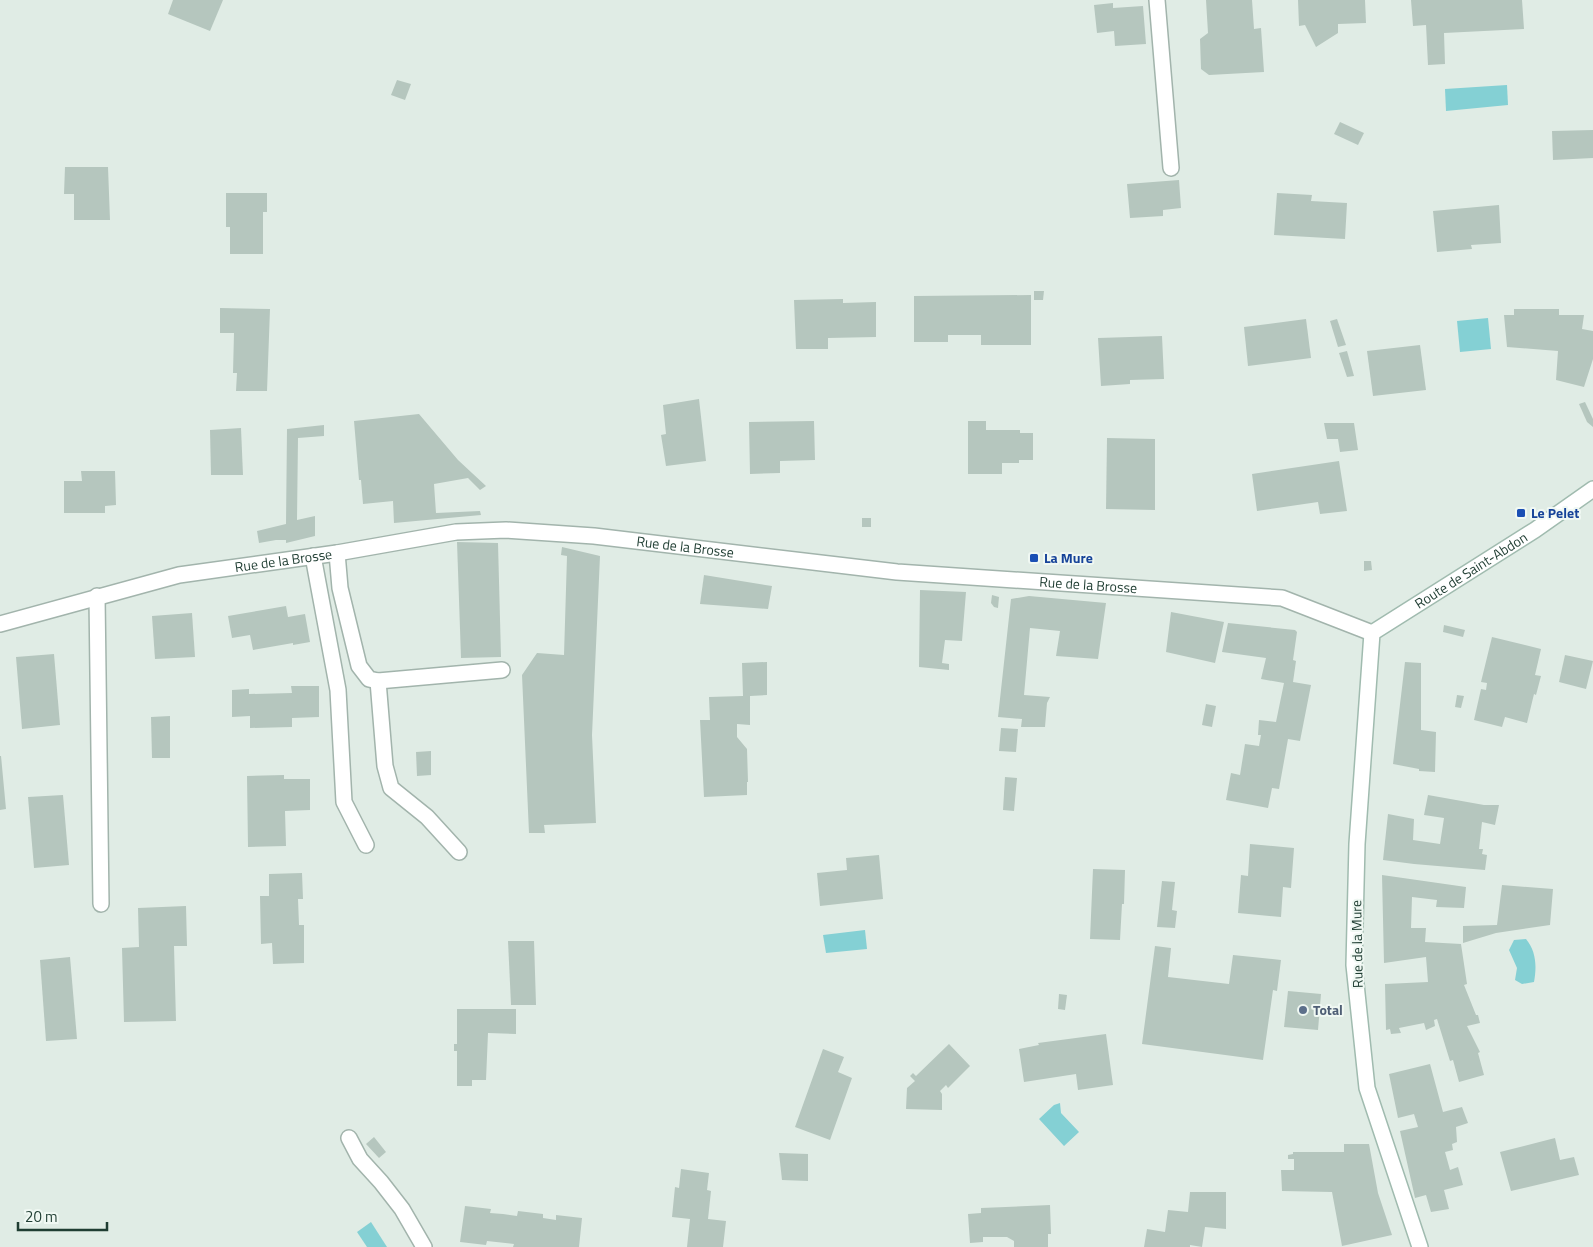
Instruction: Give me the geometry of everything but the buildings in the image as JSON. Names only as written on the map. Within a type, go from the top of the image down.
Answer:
[{"type":"street","points":[[1157,0],[1171,168]]},
{"type":"street","name":"Route de Saint-Abdon","points":[[1372,633],[1535,530],[1593,489]]},
{"type":"street","name":"Rue de la Brosse","points":[[0,624],[179,575],[337,553],[456,532],[506,530],[594,536],[897,572],[1282,598],[1372,633]]},
{"type":"street","points":[[337,553],[340,588],[359,666],[369,679],[378,681],[502,670]]},
{"type":"street","points":[[313,556],[338,690],[344,802],[366,845]]},
{"type":"street","points":[[97,596],[101,904]]},
{"type":"street","name":"Rue de la Mure","points":[[1372,633],[1357,844],[1354,965],[1367,1088],[1420,1247]]},
{"type":"street","points":[[378,681],[384,766],[391,788],[427,817],[460,852]]},
{"type":"street","points":[[349,1138],[360,1160],[402,1208],[424,1247]]},
{"type":"water","points":[[1507,85],[1508,105],[1446,111],[1445,89]]},
{"type":"water","points":[[1488,318],[1491,349],[1460,352],[1457,321]]},
{"type":"water","points":[[865,930],[867,949],[826,953],[823,935]]},
{"type":"water","points":[[1526,939],[1534,954],[1535,976],[1534,982],[1522,984],[1515,980],[1517,968],[1509,950],[1514,940]]},
{"type":"water","points":[[1060,1103],[1061,1113],[1079,1132],[1064,1146],[1039,1119],[1054,1105]]},
{"type":"water","points":[[371,1222],[387,1247],[367,1247],[357,1232]]},
{"type":"place","name":"Le Pelet","points":[[1521,513]]},
{"type":"place","name":"La Mure","points":[[1034,558]]},
{"type":"place","name":"Total","points":[[1303,1010]]}]
